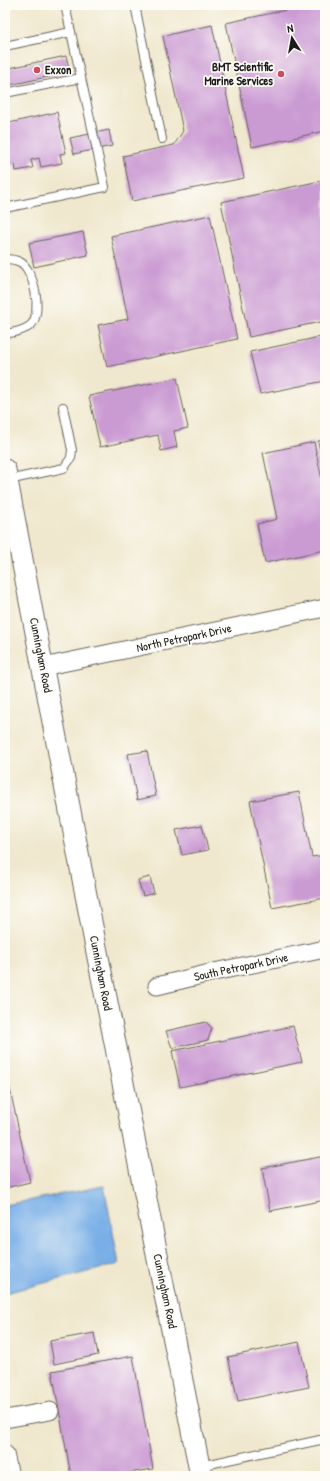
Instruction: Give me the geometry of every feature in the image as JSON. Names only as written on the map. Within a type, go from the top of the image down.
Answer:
[{"type":"street","name":"Cunningham Road","points":[[6,475],[94,937],[200,1471]]},
{"type":"street","name":"North Petropark Drive","points":[[43,667],[325,608]]},
{"type":"street","name":"South Petropark Drive","points":[[157,986],[214,972],[325,949]]},
{"type":"street","points":[[5,1419],[50,1411]]},
{"type":"street","points":[[5,1454],[10,1476]]},
{"type":"lane","points":[[5,208],[105,187],[65,5]]},
{"type":"lane","points":[[135,5],[162,139]]},
{"type":"lane","points":[[5,46],[71,32]]},
{"type":"lane","points":[[5,93],[81,78]]},
{"type":"lane","points":[[5,259],[21,262],[28,271],[35,289],[37,306],[36,317],[31,325],[5,334]]},
{"type":"lane","points":[[6,475],[64,468],[71,458],[72,450],[63,406]]},
{"type":"lane","points":[[200,1471],[320,1440]]},
{"type":"water","points":[[104,1186],[119,1264],[5,1293],[5,1205]]},
{"type":"building","name":"BMT Scientific Marine Services","points":[[309,5],[325,5],[325,131],[252,147],[226,23]]},
{"type":"building","points":[[212,25],[244,178],[132,201],[123,156],[174,145],[183,131],[163,36]]},
{"type":"building","name":"Exxon","points":[[66,56],[70,72],[5,86],[5,69]]},
{"type":"building","points":[[57,112],[66,153],[60,154],[62,163],[41,167],[39,158],[31,160],[33,168],[16,171],[15,164],[8,165],[5,152],[5,124]]},
{"type":"building","points":[[109,130],[112,146],[74,154],[70,138]]},
{"type":"building","points":[[325,180],[325,321],[249,337],[221,202]]},
{"type":"building","points":[[210,215],[237,339],[107,367],[98,325],[128,319],[111,236]]},
{"type":"building","points":[[83,232],[88,255],[34,267],[29,243]]},
{"type":"building","points":[[325,336],[325,381],[260,394],[250,352]]},
{"type":"building","points":[[177,378],[188,428],[174,431],[177,447],[161,451],[158,435],[100,447],[89,396]]},
{"type":"building","points":[[325,440],[325,472],[324,472],[318,441]]},
{"type":"building","points":[[314,442],[325,494],[325,550],[265,563],[257,524],[277,519],[263,453]]},
{"type":"building","points":[[147,751],[156,796],[137,800],[128,754]]},
{"type":"building","points":[[299,792],[312,857],[325,855],[325,898],[272,908],[250,801]]},
{"type":"building","points":[[202,825],[208,850],[182,855],[176,830]]},
{"type":"building","points":[[150,877],[154,893],[143,896],[138,880]]},
{"type":"building","points":[[206,1022],[212,1028],[208,1040],[172,1048],[166,1031]]},
{"type":"building","points":[[293,1026],[302,1062],[180,1087],[172,1051]]},
{"type":"building","points":[[5,1066],[30,1182],[5,1188]]},
{"type":"building","points":[[325,1156],[325,1200],[270,1211],[262,1168]]},
{"type":"building","points":[[94,1333],[98,1355],[54,1364],[50,1341]]},
{"type":"building","points":[[299,1342],[309,1387],[238,1401],[228,1357]]},
{"type":"building","points":[[133,1356],[153,1469],[110,1476],[71,1476],[52,1371]]},
{"type":"place","name":"Exxon","points":[[37,70]]},
{"type":"place","name":"BMT Scientific Marine Services","points":[[281,74]]}]
